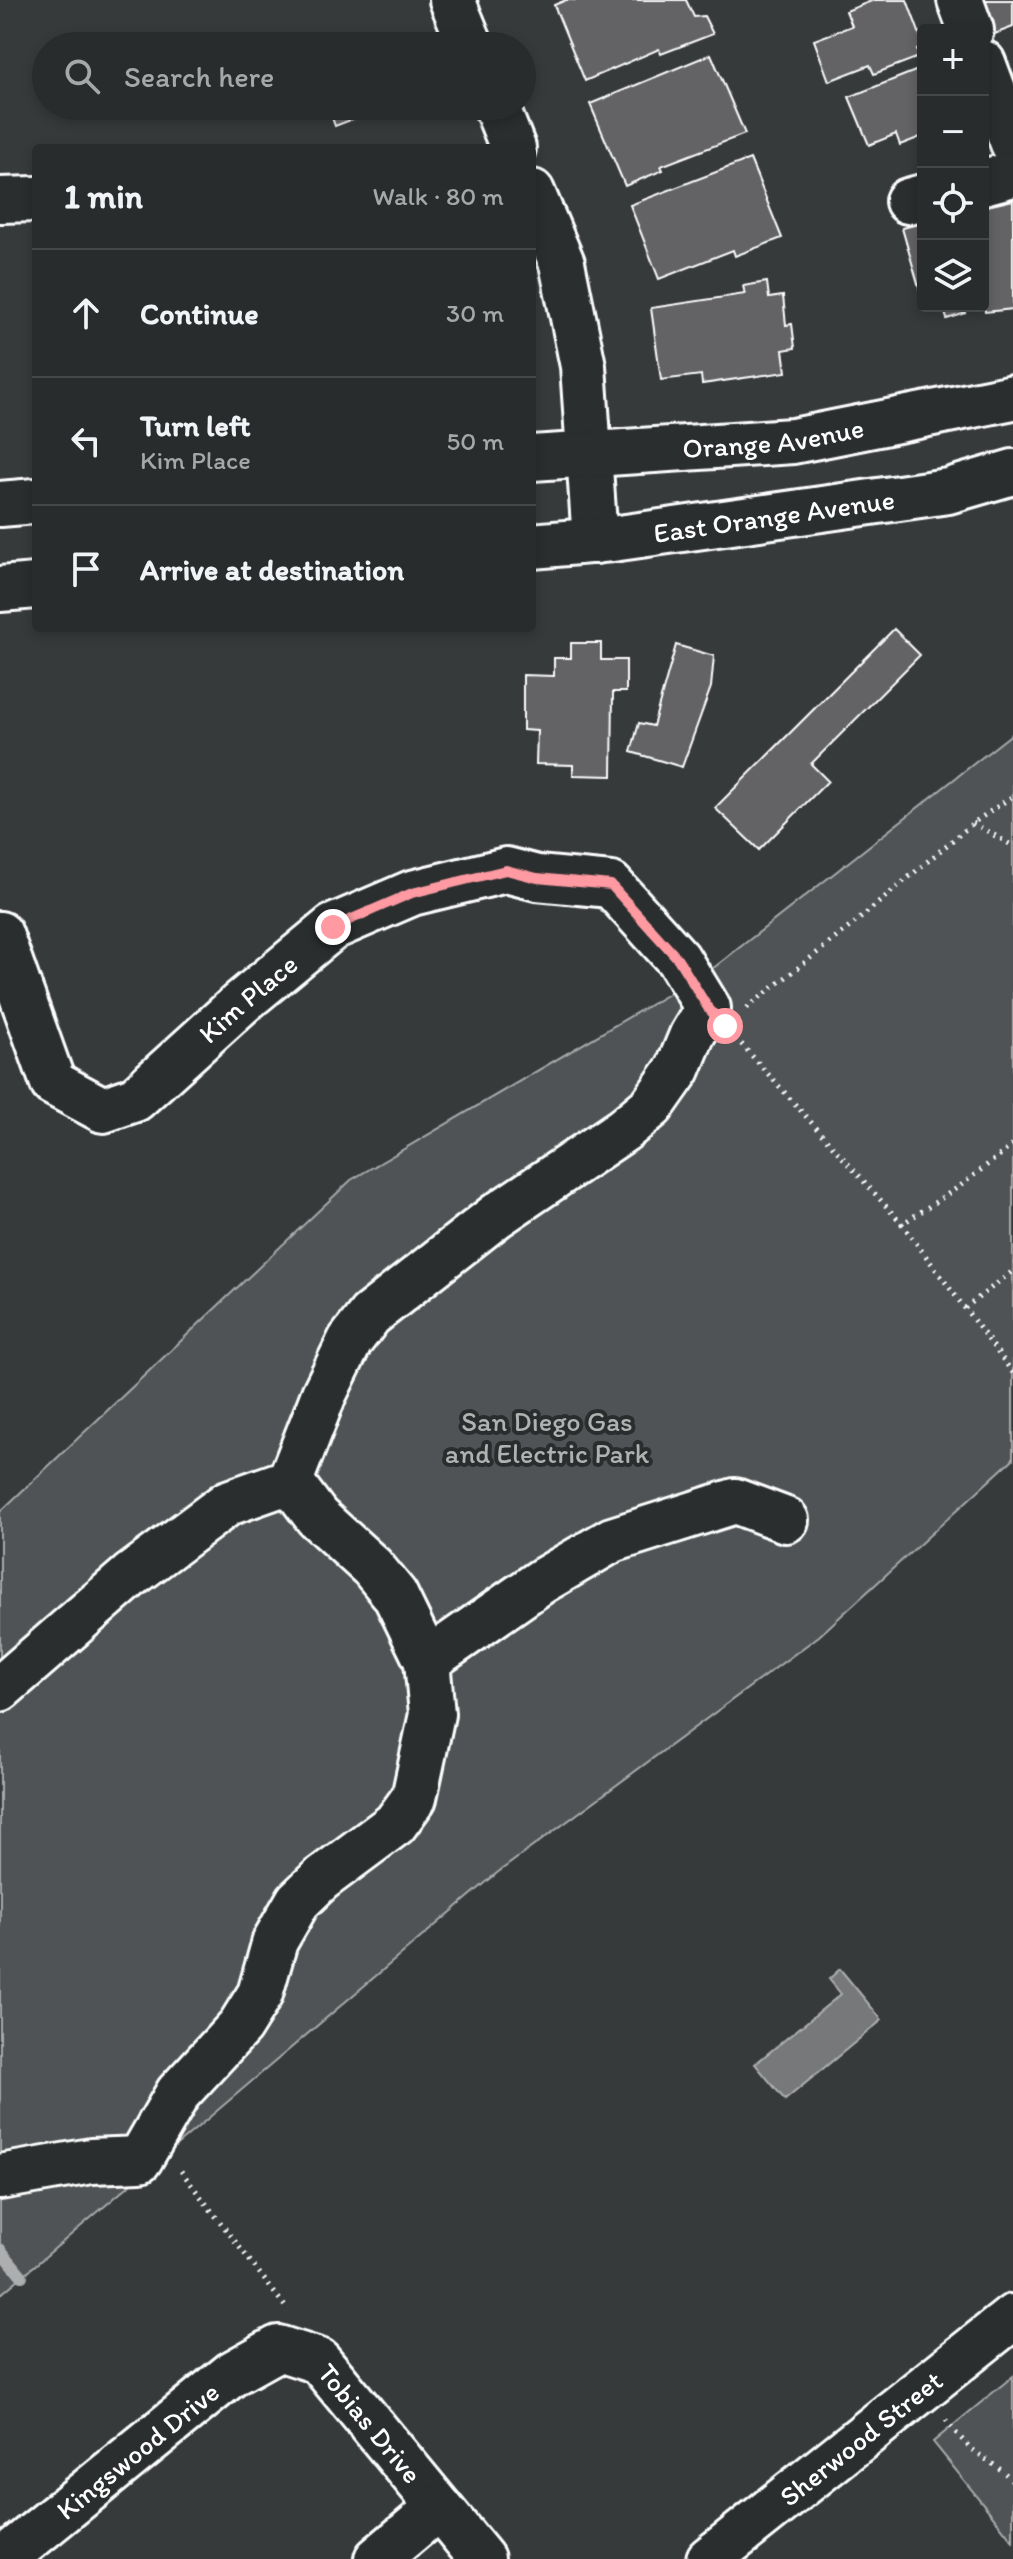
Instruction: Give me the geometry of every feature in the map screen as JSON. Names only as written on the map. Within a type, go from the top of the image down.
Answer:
[{"type":"street","points":[[452,0],[465,32]]},
{"type":"street","points":[[960,0],[969,24]]},
{"type":"street","points":[[989,79],[1013,143]]},
{"type":"street","points":[[989,180],[1013,174]]},
{"type":"street","points":[[0,200],[32,199]]},
{"type":"street","points":[[536,201],[562,263],[583,366],[595,541]]},
{"type":"street","name":"Orange Avenue","points":[[536,458],[793,441],[1013,397]]},
{"type":"street","name":"East Orange Avenue","points":[[536,546],[595,541],[948,491],[1013,472]]},
{"type":"street","points":[[0,504],[32,501]]},
{"type":"street","points":[[0,589],[32,586]]},
{"type":"street","name":"Kim Place","points":[[0,934],[53,1083],[103,1110],[135,1099],[242,1002],[333,927],[412,893],[506,870],[537,878],[611,885],[678,959],[716,1017]]},
{"type":"street","points":[[0,1689],[130,1576],[228,1503],[290,1481],[324,1394],[350,1341],[370,1315],[496,1216],[623,1130],[652,1106],[678,1069],[692,1035],[716,1017]]},
{"type":"street","points":[[0,2177],[91,2161],[140,2159],[178,2093],[247,2016],[260,1994],[275,1941],[298,1901],[321,1879],[395,1824],[414,1798],[432,1714],[427,1661],[395,1595],[372,1567],[317,1517],[290,1481]]},
{"type":"street","points":[[427,1661],[542,1581],[612,1540],[735,1501],[786,1520]]},
{"type":"street","name":"Sherwood Street","points":[[709,2559],[1013,2317]]},
{"type":"street","name":"Tobias Drive","points":[[233,2373],[278,2348],[319,2361],[482,2559]]},
{"type":"street","name":"Kingswood Drive","points":[[4,2559],[233,2373]]},
{"type":"street","points":[[377,2559],[439,2507]]},
{"type":"path","points":[[1013,796],[973,823],[851,926],[716,1017],[902,1224],[1013,1373]]},
{"type":"path","points":[[973,823],[1013,846]]},
{"type":"path","points":[[902,1224],[960,1186],[1013,1145]]},
{"type":"path","points":[[965,1308],[1013,1271]]},
{"type":"path","points":[[159,2126],[177,2166],[283,2302]]},
{"type":"path","points":[[921,2390],[960,2438],[1000,2467],[1013,2481]]},
{"type":"green space","name":"San Diego Gas and Electric Park","points":[[1013,733],[1013,1459],[819,1636],[497,1873],[0,2295],[0,1512],[351,1180],[716,966]]},
{"type":"green space","points":[[1013,2376],[1013,2541],[933,2442]]},
{"type":"shaded area","points":[[840,1969],[882,2020],[785,2100],[755,2064],[841,1994],[829,1979]]},
{"type":"building","points":[[566,0],[686,0],[694,17],[704,16],[713,34],[661,54],[659,49],[585,81],[554,5]]},
{"type":"building","points":[[874,0],[907,0],[917,27],[917,58],[874,74],[870,65],[829,81],[814,40],[852,26],[846,11]]},
{"type":"building","points":[[982,0],[1013,0],[1013,27],[992,35]]},
{"type":"building","points":[[711,54],[745,134],[661,166],[663,170],[625,186],[590,104]]},
{"type":"building","points":[[917,70],[917,138],[900,145],[896,134],[869,145],[849,97]]},
{"type":"building","points":[[333,120],[351,120],[335,126]]},
{"type":"building","points":[[750,159],[782,238],[735,256],[733,250],[659,279],[630,205]]},
{"type":"building","points":[[1013,200],[1013,309],[989,312],[989,206]]},
{"type":"building","points":[[917,224],[917,280],[902,228]]},
{"type":"building","points":[[767,282],[769,298],[783,296],[786,325],[792,324],[795,348],[783,350],[786,372],[702,384],[701,375],[661,380],[651,308],[745,294],[743,286]]},
{"type":"building","points":[[945,312],[966,312],[966,313],[947,319]]},
{"type":"building","points":[[894,629],[920,655],[811,764],[828,781],[759,850],[715,808]]},
{"type":"building","points":[[571,643],[601,643],[601,660],[626,660],[626,692],[613,692],[612,776],[573,775],[573,765],[536,764],[537,731],[523,730],[523,675],[554,676],[554,658],[571,658]]},
{"type":"building","points":[[676,645],[714,656],[711,687],[682,767],[631,752],[639,723],[653,726]]},
{"type":"waterway","points":[[0,2249],[22,2276]]},
{"type":"route","points":[[333,927],[412,893],[506,870],[537,878],[611,885],[678,959],[708,1008],[725,1026]]}]
